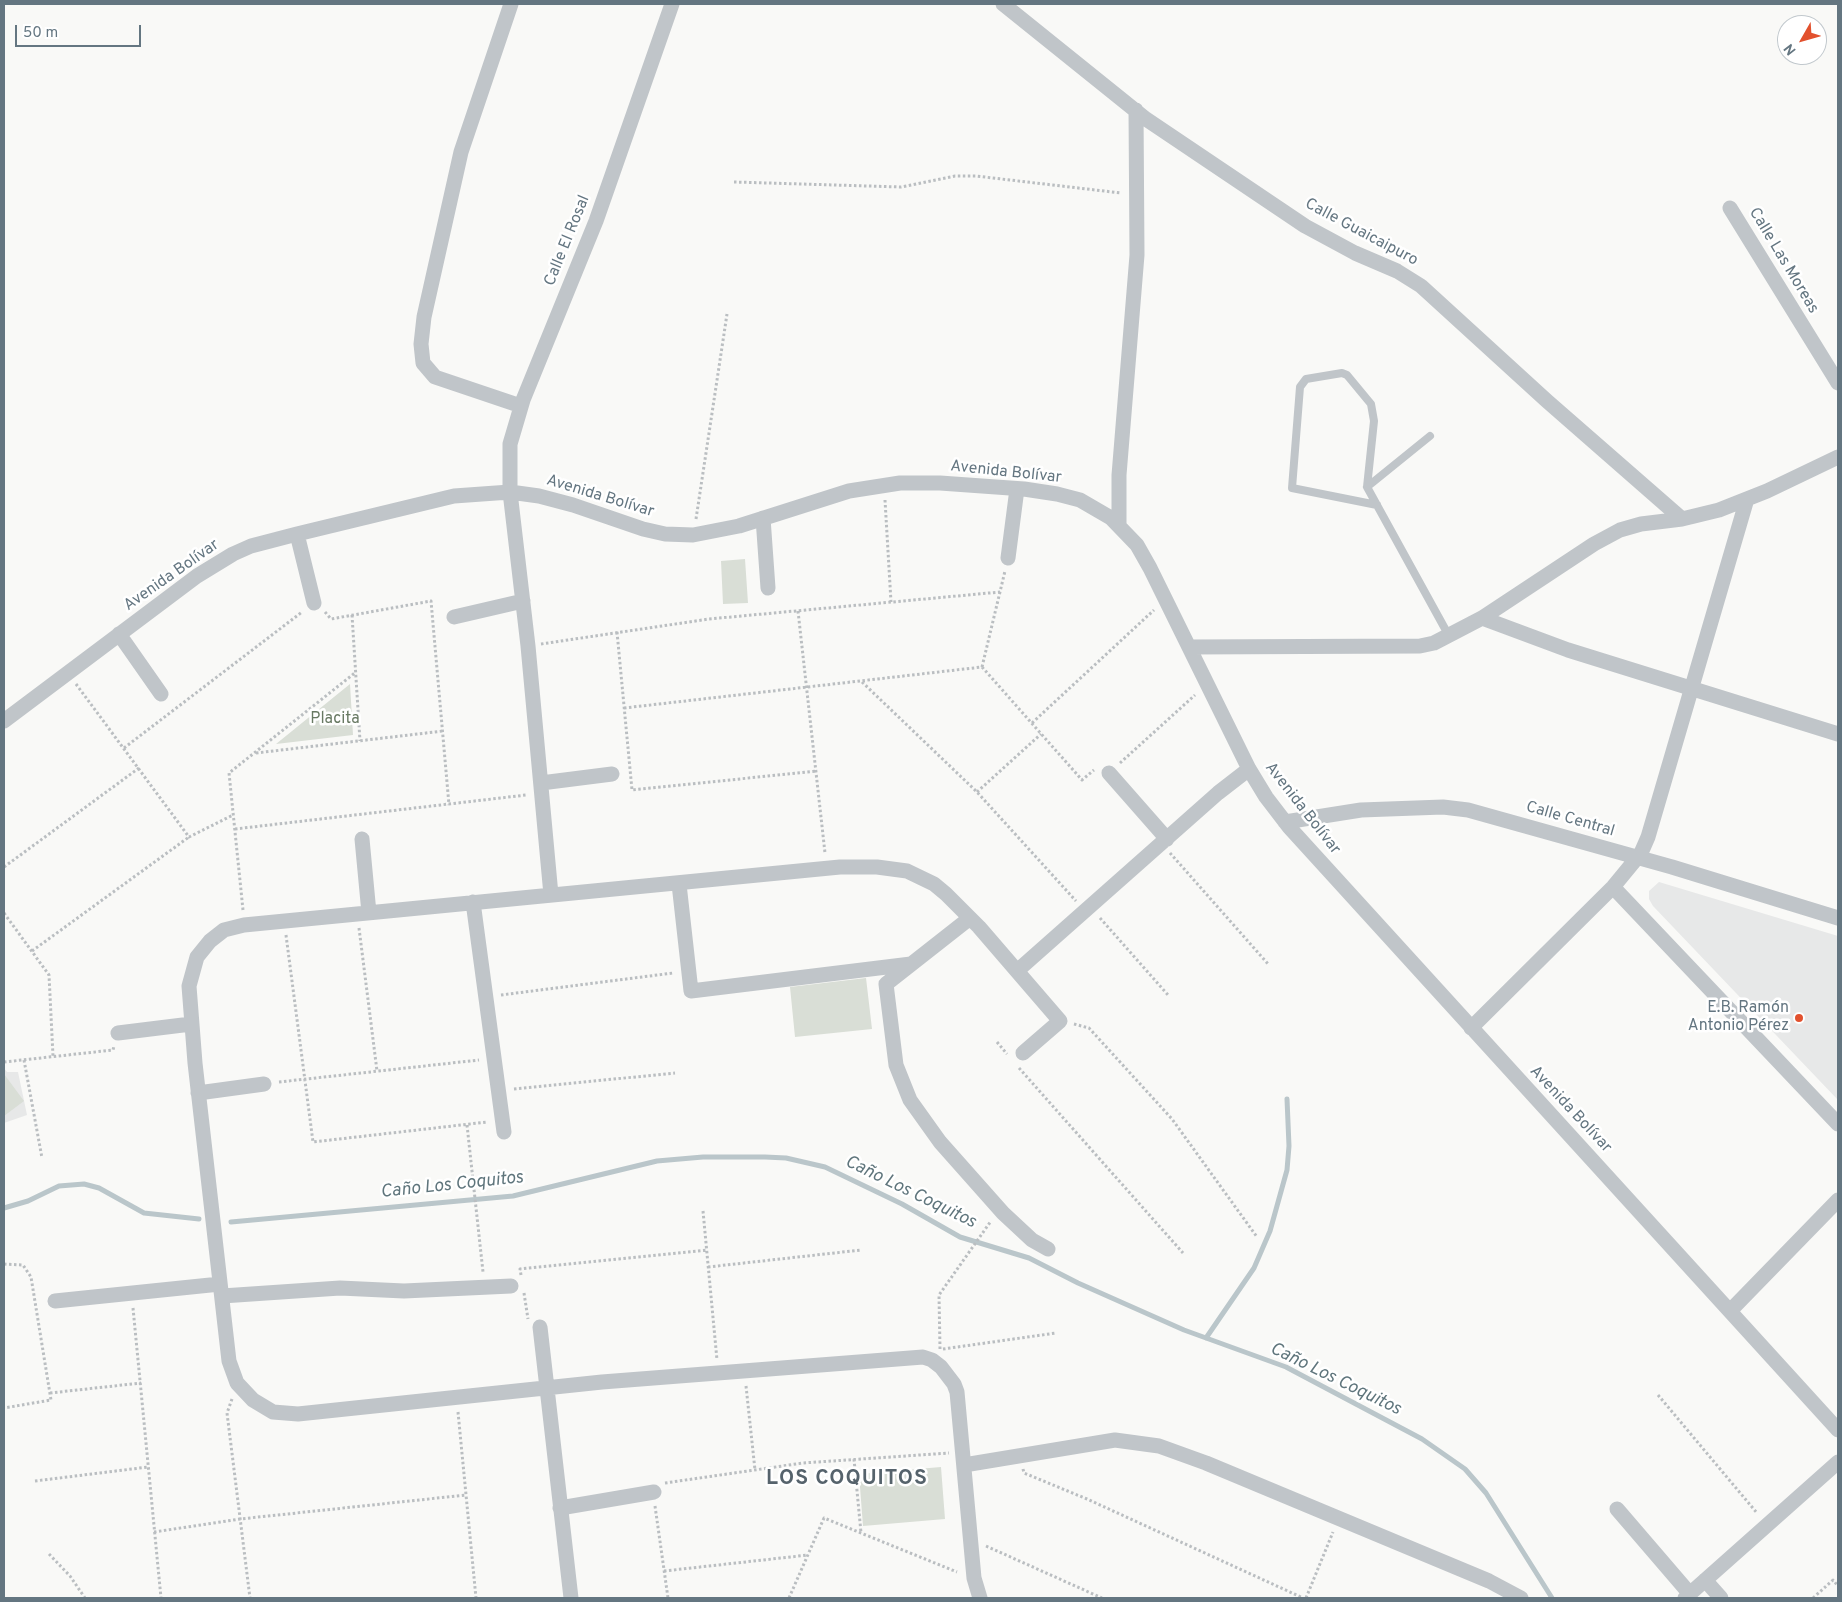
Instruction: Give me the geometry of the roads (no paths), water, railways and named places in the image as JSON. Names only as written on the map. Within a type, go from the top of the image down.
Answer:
[{"type":"street","points":[[511,4],[461,152],[424,317],[421,344],[423,363],[436,377],[521,406]]},
{"type":"street","name":"Calle El Rosal","points":[[551,895],[528,646],[510,492],[510,444],[521,406],[596,221],[672,4]]},
{"type":"street","name":"Calle Guaicaipuro","points":[[1003,4],[1136,110],[1305,226],[1421,286],[1547,401],[1682,519]]},
{"type":"street","points":[[1119,526],[1120,466],[1137,255],[1136,110]]},
{"type":"street","name":"Calle Las Moreas","points":[[1730,208],[1838,383]]},
{"type":"street","points":[[1189,647],[1420,646],[1434,643],[1482,618],[1613,533],[1641,524],[1682,519],[1718,510],[1747,499],[1838,457]]},
{"type":"street","name":"Avenida Bolívar","points":[[4,721],[217,563],[251,546],[454,496],[510,492],[539,496],[574,504],[643,529],[665,534],[693,535],[716,532],[849,490],[884,485],[940,483],[1017,489],[1057,494],[1080,500],[1111,518],[1137,545],[1249,769],[1285,822],[1838,1430]]},
{"type":"street","points":[[1008,558],[1017,489]]},
{"type":"street","points":[[1471,1028],[1613,887],[1637,858],[1648,837],[1747,499]]},
{"type":"street","points":[[763,518],[768,588]]},
{"type":"street","points":[[297,534],[314,603]]},
{"type":"street","points":[[454,617],[523,601]]},
{"type":"street","points":[[1482,618],[1568,650],[1692,687],[1838,734]]},
{"type":"street","points":[[119,634],[161,694]]},
{"type":"street","points":[[1017,971],[1164,841],[1249,769]]},
{"type":"street","points":[[1109,773],[1164,841]]},
{"type":"street","points":[[541,788],[612,774]]},
{"type":"street","name":"Calle Central","points":[[1285,822],[1361,810],[1456,808],[1493,816],[1838,918]]},
{"type":"street","points":[[362,839],[363,913]]},
{"type":"street","points":[[980,1598],[974,1578],[957,1392],[952,1379],[941,1366],[932,1360],[911,1356],[547,1388],[284,1414],[264,1408],[253,1400],[237,1383],[229,1361],[198,1093],[189,986],[197,957],[218,934],[244,925],[679,884],[827,868],[867,867],[907,871],[934,884],[970,918],[1060,1021],[1023,1053]]},
{"type":"street","points":[[679,884],[691,991],[912,964]]},
{"type":"street","points":[[1613,887],[1838,1124]]},
{"type":"street","points":[[473,902],[503,1126]]},
{"type":"street","points":[[970,918],[886,984],[896,1065],[904,1088],[922,1119],[940,1142],[1004,1213],[1032,1240],[1048,1249]]},
{"type":"street","points":[[118,1033],[191,1024]]},
{"type":"street","points":[[198,1093],[264,1084]]},
{"type":"street","points":[[1730,1311],[1838,1200]]},
{"type":"street","points":[[54,1301],[132,1293],[340,1288],[404,1291],[484,1287],[518,1283]]},
{"type":"street","points":[[540,1327],[571,1598]]},
{"type":"street","points":[[963,1458],[1019,1456],[1115,1440],[1159,1446],[1206,1463],[1339,1518],[1489,1581],[1521,1598]]},
{"type":"street","points":[[1617,1508],[1688,1596],[1838,1462]]},
{"type":"street","points":[[560,1508],[654,1492]]},
{"type":"street","points":[[1705,1580],[1722,1598]]},
{"type":"lane","points":[[1377,505],[1292,488],[1300,387],[1306,379],[1342,373],[1348,375],[1370,404],[1374,421],[1367,486],[1449,636]]},
{"type":"lane","points":[[1367,486],[1430,436]]},
{"type":"waterway","points":[[1206,1338],[1254,1268],[1270,1231],[1287,1170],[1289,1146],[1287,1099]]},
{"type":"waterway","name":"Caño Los Coquitos","points":[[231,1222],[513,1196],[657,1161],[703,1157],[765,1157],[786,1158],[825,1167],[902,1204],[960,1237],[1029,1258],[1078,1283],[1184,1330],[1286,1367],[1422,1439],[1465,1469],[1486,1493],[1552,1598]]},
{"type":"waterway","name":"Caño Los Coquitos","points":[[4,1208],[28,1201],[59,1186],[84,1184],[99,1188],[144,1213],[199,1219]]},
{"type":"place","name":"E.B. Ramón Antonio Pérez","points":[[1799,1018]]},
{"type":"district","name":"LOS COQUITOS","points":[[847,1480]]},
{"type":"park label","name":"Placita","points":[[335,720]]}]
